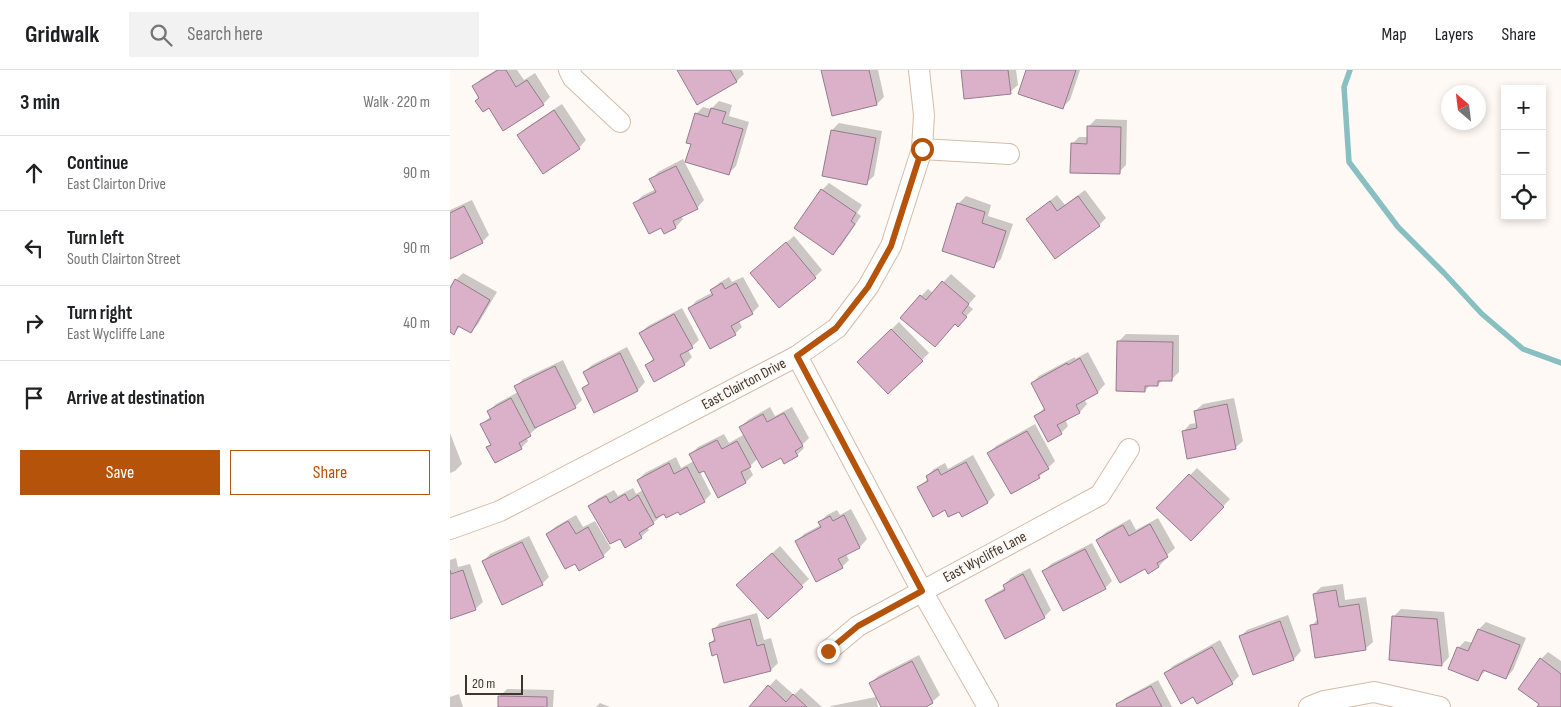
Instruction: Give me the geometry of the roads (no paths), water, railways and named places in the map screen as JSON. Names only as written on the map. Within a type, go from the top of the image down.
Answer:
[{"type":"street","points":[[569,70],[573,78],[620,122]]},
{"type":"street","name":"East Clairton Drive","points":[[450,529],[500,511],[797,356],[836,328],[868,287],[891,246],[922,149],[924,115],[919,70]]},
{"type":"street","points":[[922,149],[1010,154]]},
{"type":"street","points":[[797,356],[922,591],[988,707]]},
{"type":"street","name":"East Wycliffe Lane","points":[[828,651],[858,626],[1100,495],[1130,449]]},
{"type":"street","points":[[1309,707],[1324,701],[1374,692],[1440,707]]},
{"type":"waterway","points":[[1350,70],[1344,87],[1349,162],[1398,227],[1482,314],[1523,349],[1561,363]]}]
